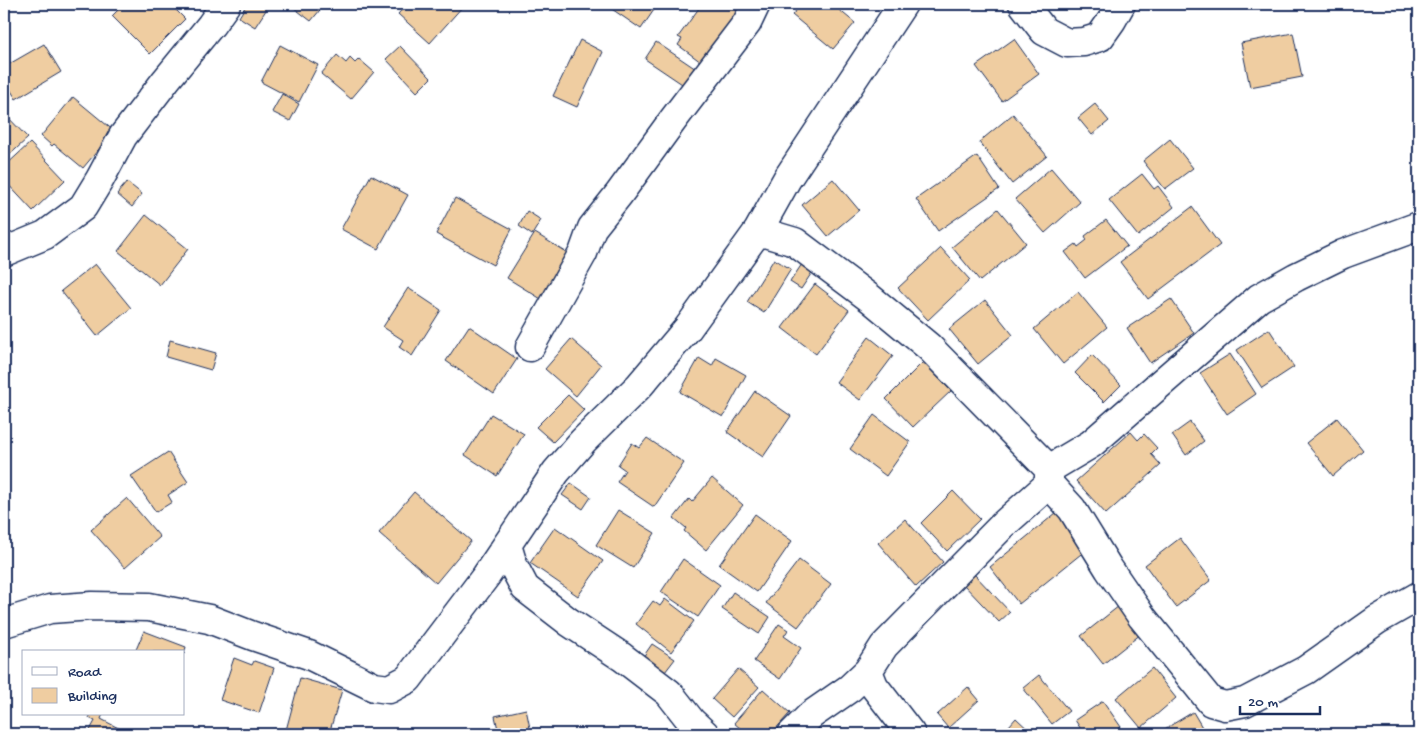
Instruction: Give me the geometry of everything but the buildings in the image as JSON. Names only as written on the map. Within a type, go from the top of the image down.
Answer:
[{"type":"street","points":[[4,252],[45,235],[83,206],[123,136],[226,4]]},
{"type":"street","points":[[530,346],[583,252],[592,228],[747,23],[756,4]]},
{"type":"street","points":[[4,623],[50,608],[92,606],[149,607],[209,619],[309,655],[374,687],[389,688],[408,679],[507,545],[556,472],[583,441],[639,386],[688,328],[758,231],[787,179],[903,4]]},
{"type":"street","points":[[1023,4],[1044,31],[1067,43],[1084,42],[1100,37],[1121,4]]},
{"type":"street","points":[[792,734],[811,715],[850,688],[868,671],[884,646],[1049,476],[1091,444],[1259,298],[1343,254],[1419,226]]},
{"type":"street","points":[[758,231],[795,242],[871,299],[929,347],[1049,476],[1142,617],[1211,702],[1225,706],[1245,702],[1306,670],[1377,620],[1419,596]]},
{"type":"street","points":[[507,545],[513,565],[525,588],[569,622],[622,657],[661,687],[668,693],[694,730]]},
{"type":"street","points":[[868,671],[874,686],[911,734]]}]
